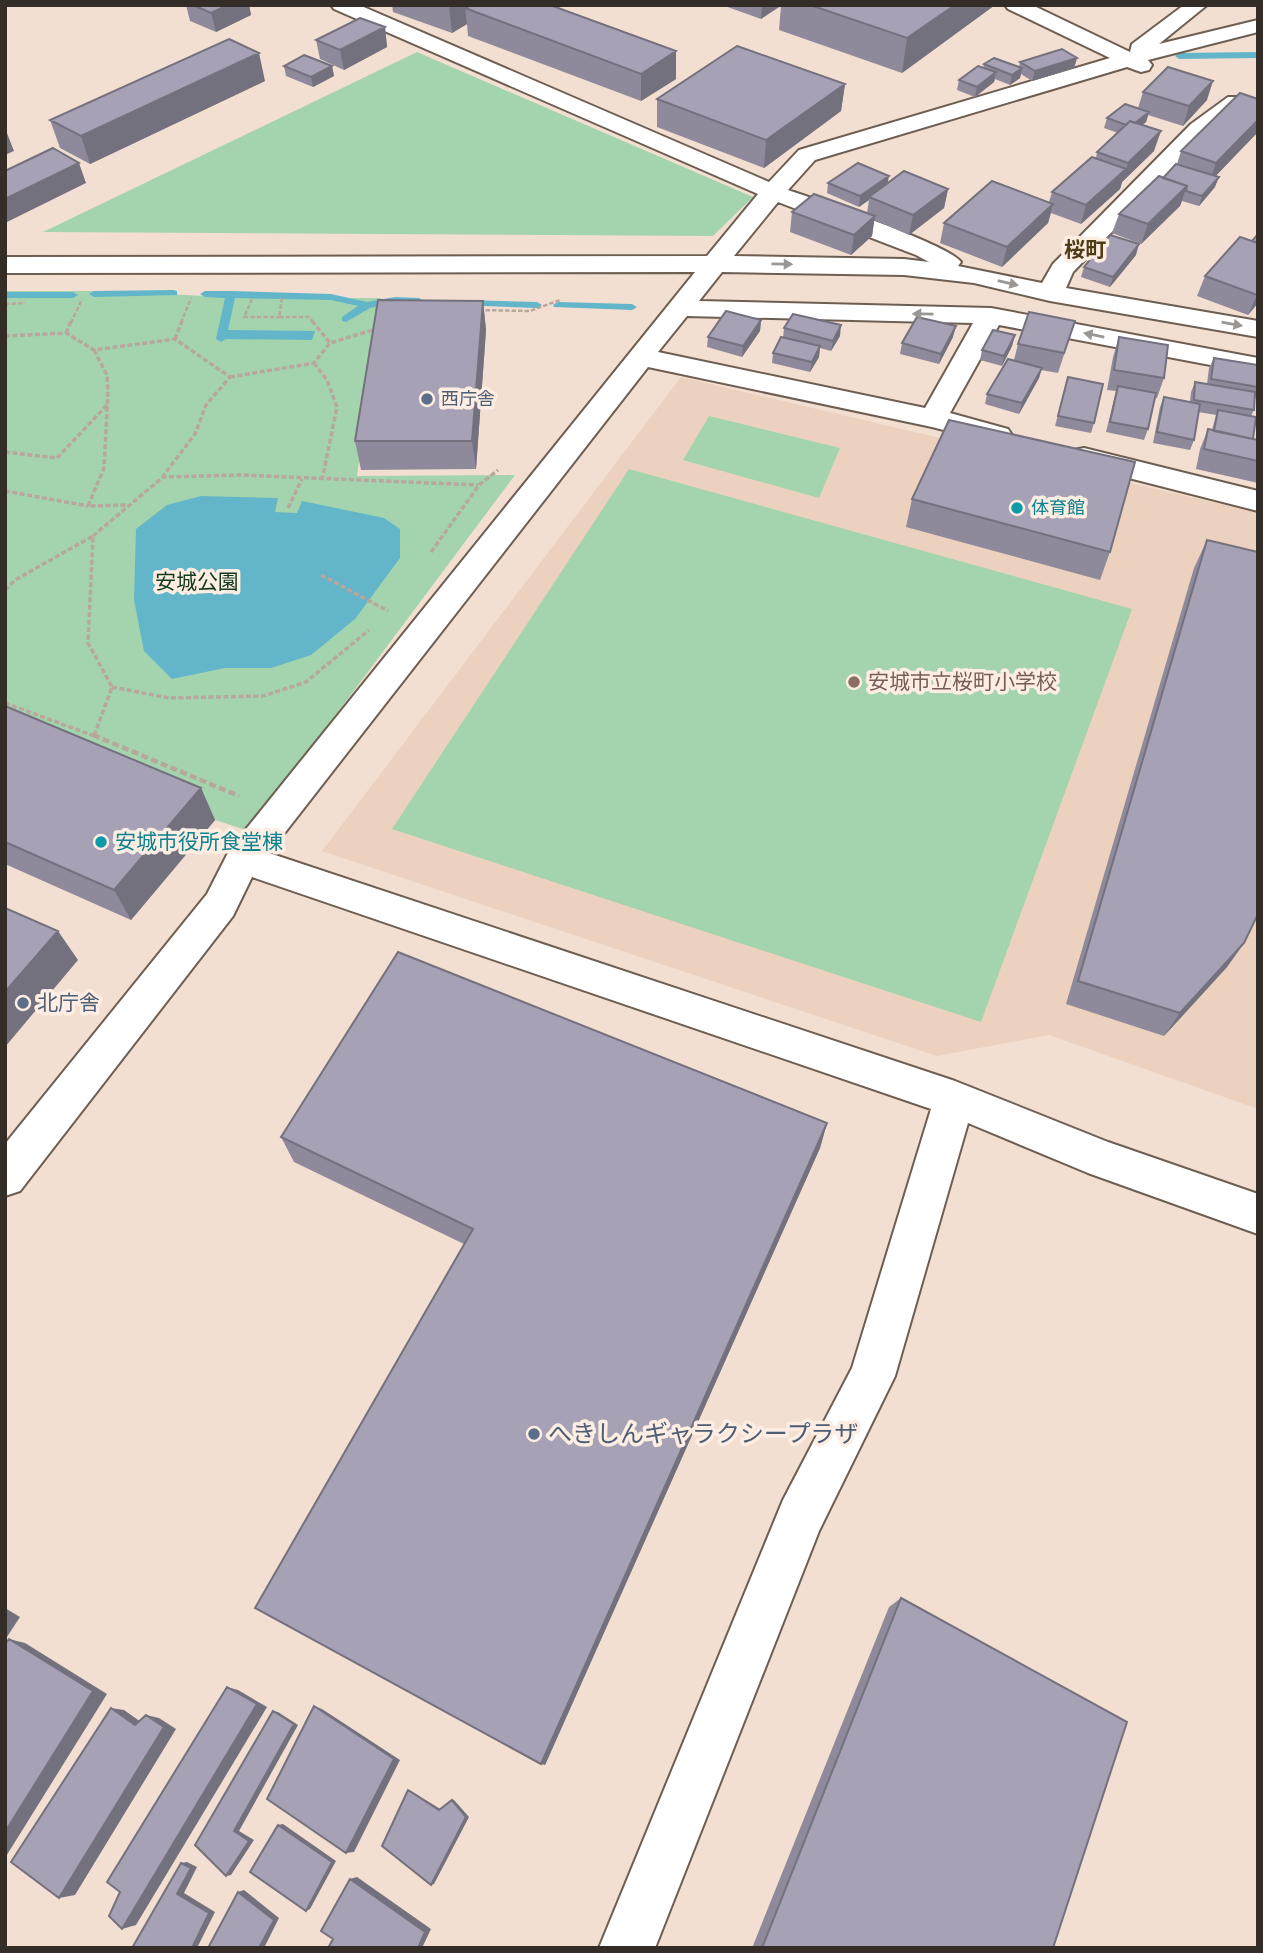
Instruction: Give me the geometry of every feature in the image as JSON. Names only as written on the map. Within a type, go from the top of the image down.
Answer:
[{"type":"street","points":[[341,5],[773,192],[925,250],[974,275]]},
{"type":"street","points":[[1015,5],[1127,59],[1163,73]]},
{"type":"street","points":[[1127,59],[1197,5]]},
{"type":"street","points":[[5,1177],[220,905],[243,859],[714,264],[807,155],[1096,71],[1127,59],[1258,26]]},
{"type":"street","points":[[1212,92],[1247,105]]},
{"type":"street","points":[[1050,293],[1062,269],[1199,129],[1247,105]]},
{"type":"street","points":[[5,265],[714,264],[904,267],[974,275],[1050,293],[1258,329]]},
{"type":"street","points":[[680,308],[991,316],[1258,366]]},
{"type":"street","points":[[933,418],[991,316]]},
{"type":"street","points":[[641,357],[933,418],[1258,501]]},
{"type":"street","points":[[243,859],[955,1099],[1103,1159],[1258,1214]]},
{"type":"street","points":[[627,1948],[800,1517],[872,1376],[955,1099]]},
{"type":"path","points":[[175,339],[191,297]]},
{"type":"path","points":[[272,298],[282,297],[279,317]]},
{"type":"path","points":[[245,298],[262,298]]},
{"type":"path","points":[[253,298],[244,317],[309,317],[330,343]]},
{"type":"path","points":[[479,310],[530,311],[563,299]]},
{"type":"path","points":[[66,333],[81,302]]},
{"type":"path","points":[[5,590],[15,580],[93,536],[163,477],[195,434],[206,405],[230,377],[314,363],[330,343],[381,327]]},
{"type":"path","points":[[5,336],[66,333],[94,349],[106,373],[110,393],[107,405],[108,444],[101,486],[88,506]]},
{"type":"path","points":[[94,349],[175,339],[230,377]]},
{"type":"path","points":[[314,363],[327,380],[337,407],[322,480]]},
{"type":"path","points":[[5,452],[57,458],[107,405]]},
{"type":"path","points":[[426,559],[479,485],[507,463]]},
{"type":"path","points":[[163,477],[241,474],[322,480],[479,485]]},
{"type":"path","points":[[288,508],[302,479]]},
{"type":"path","points":[[5,491],[88,506],[128,505]]},
{"type":"path","points":[[93,536],[88,643],[112,687],[94,736]]},
{"type":"path","points":[[321,575],[389,611],[381,619]]},
{"type":"path","points":[[112,687],[169,698],[263,696],[306,682],[337,659],[372,627]]},
{"type":"path","points":[[5,704],[94,736],[280,813]]},
{"type":"shaded area","name":"安城市立桜町小学校","points":[[681,377],[1258,513],[1258,1109],[1049,1035],[937,1056],[322,851]]},
{"type":"green space","points":[[417,52],[753,197],[713,236],[43,232]]},
{"type":"green space","name":"安城公園","points":[[5,291],[96,291],[252,298],[381,298],[357,476],[515,475],[249,831],[215,820],[5,726]]},
{"type":"green space","points":[[709,416],[840,448],[819,498],[683,460]]},
{"type":"green space","points":[[629,469],[1132,609],[981,1022],[392,829]]},
{"type":"water","points":[[224,330],[315,331],[312,340],[221,339]]},
{"type":"water","points":[[201,496],[278,498],[275,512],[297,513],[302,501],[384,518],[400,529],[400,558],[355,619],[311,655],[271,668],[225,668],[172,679],[144,651],[134,600],[136,529],[167,505]]},
{"type":"building","points":[[193,5],[228,5],[211,13]]},
{"type":"building","points":[[471,5],[550,5],[676,51],[641,74],[465,8]]},
{"type":"building","points":[[810,5],[955,5],[907,38]]},
{"type":"building","points":[[360,18],[385,27],[340,50],[316,40]]},
{"type":"building","points":[[229,39],[259,53],[81,136],[50,120]]},
{"type":"building","points":[[737,46],[845,84],[766,140],[657,99]]},
{"type":"building","points":[[1062,49],[1077,58],[1035,71],[1020,62]]},
{"type":"building","points":[[304,55],[332,66],[311,77],[284,66]]},
{"type":"building","points":[[994,58],[1022,68],[1012,75],[984,64]]},
{"type":"building","points":[[978,66],[996,72],[977,87],[959,80]]},
{"type":"building","points":[[1168,67],[1213,81],[1189,106],[1143,92]]},
{"type":"building","points":[[1240,93],[1258,99],[1258,120],[1216,163],[1181,151]]},
{"type":"building","points":[[1125,104],[1149,112],[1135,123],[1130,121],[1126,125],[1107,118]]},
{"type":"building","points":[[1130,121],[1161,131],[1128,163],[1097,152]]},
{"type":"building","points":[[53,148],[79,163],[5,199],[5,171]]},
{"type":"building","points":[[1092,157],[1126,169],[1086,205],[1052,192]]},
{"type":"building","points":[[858,163],[889,176],[860,196],[828,183]]},
{"type":"building","points":[[1176,164],[1219,177],[1202,196],[1186,191],[1187,186],[1163,178]]},
{"type":"building","points":[[904,171],[948,189],[913,215],[869,197]]},
{"type":"building","points":[[1159,176],[1187,186],[1148,224],[1119,214]]},
{"type":"building","points":[[992,181],[1053,204],[1007,247],[944,223]]},
{"type":"building","points":[[814,194],[875,216],[854,235],[792,212]]},
{"type":"building","points":[[1110,235],[1139,244],[1113,277],[1084,267]]},
{"type":"building","points":[[1240,237],[1258,243],[1257,295],[1205,276]]},
{"type":"building","name":"西庁舎","points":[[378,300],[483,301],[472,441],[355,441]]},
{"type":"building","points":[[726,311],[761,320],[743,346],[708,337]]},
{"type":"building","points":[[1029,312],[1075,321],[1064,353],[1018,344]]},
{"type":"building","points":[[793,314],[841,325],[833,341],[784,328]]},
{"type":"building","points":[[917,317],[956,326],[941,354],[902,343]]},
{"type":"building","points":[[993,330],[1015,335],[1004,356],[982,350]]},
{"type":"building","points":[[781,337],[820,346],[812,362],[773,353]]},
{"type":"building","points":[[1119,337],[1168,345],[1164,378],[1114,370]]},
{"type":"building","points":[[1214,358],[1258,365],[1258,387],[1211,379]]},
{"type":"building","points":[[1008,359],[1042,368],[1022,403],[987,394]]},
{"type":"building","points":[[1068,377],[1103,384],[1094,423],[1058,416]]},
{"type":"building","points":[[1195,382],[1255,392],[1254,410],[1194,400]]},
{"type":"building","points":[[1118,386],[1156,393],[1148,429],[1110,422]]},
{"type":"building","points":[[1164,397],[1200,404],[1194,440],[1157,432]]},
{"type":"building","points":[[1218,410],[1256,417],[1253,439],[1214,431]]},
{"type":"building","name":"体育館","points":[[949,420],[1135,462],[1110,552],[912,499]]},
{"type":"building","points":[[1208,429],[1258,440],[1258,461],[1204,449]]},
{"type":"building","points":[[1207,540],[1258,552],[1258,914],[1244,943],[1180,1013],[1078,981]]},
{"type":"building","name":"安城市役所食堂棟","points":[[5,706],[201,788],[114,890],[5,842]]},
{"type":"building","points":[[5,908],[58,931],[5,992]]},
{"type":"building","name":"へきしんギャラクシープラザ","points":[[398,952],[827,1123],[541,1764],[255,1608],[473,1229],[281,1137]]},
{"type":"building","points":[[901,1598],[1127,1722],[1053,1948],[762,1948]]},
{"type":"building","points":[[9,1639],[93,1691],[5,1832],[5,1644]]},
{"type":"building","points":[[227,1687],[257,1704],[122,1929],[109,1916],[120,1892],[107,1882]]},
{"type":"building","points":[[314,1706],[394,1759],[346,1853],[267,1799]]},
{"type":"building","points":[[111,1708],[135,1725],[146,1715],[164,1727],[59,1898],[11,1862]]},
{"type":"building","points":[[273,1711],[294,1724],[234,1831],[249,1841],[226,1876],[195,1845]]},
{"type":"building","points":[[408,1790],[439,1810],[452,1800],[466,1817],[431,1885],[382,1846]]},
{"type":"building","points":[[278,1825],[332,1862],[306,1911],[250,1872]]},
{"type":"building","points":[[181,1863],[191,1868],[177,1894],[209,1913],[192,1948],[132,1948]]},
{"type":"building","points":[[350,1879],[425,1932],[418,1948],[328,1948],[333,1939],[321,1931]]},
{"type":"building","points":[[238,1892],[274,1920],[259,1948],[208,1948]]},
{"type":"waterway","points":[[1179,56],[1258,55]]},
{"type":"waterway","points":[[94,294],[173,293]]},
{"type":"waterway","points":[[205,294],[231,295]]},
{"type":"waterway","points":[[5,295],[73,295]]},
{"type":"waterway","points":[[221,339],[231,295]]},
{"type":"waterway","points":[[231,295],[331,297],[367,305]]},
{"type":"waterway","points":[[367,305],[395,300],[419,301]]},
{"type":"waterway","points":[[462,303],[537,305]]},
{"type":"waterway","points":[[346,319],[367,305]]},
{"type":"waterway","points":[[558,305],[632,307]]},
{"type":"place","name":"西庁舎","points":[[427,399]]},
{"type":"place","name":"体育館","points":[[1017,508]]},
{"type":"place","name":"安城市立桜町小学校","points":[[854,682]]},
{"type":"place","name":"安城市役所食堂棟","points":[[101,842]]},
{"type":"place","name":"北庁舎","points":[[23,1003]]},
{"type":"place","name":"へきしんギャラクシープラザ","points":[[534,1434]]},
{"type":"district","name":"桜町","points":[[1085,250]]}]
